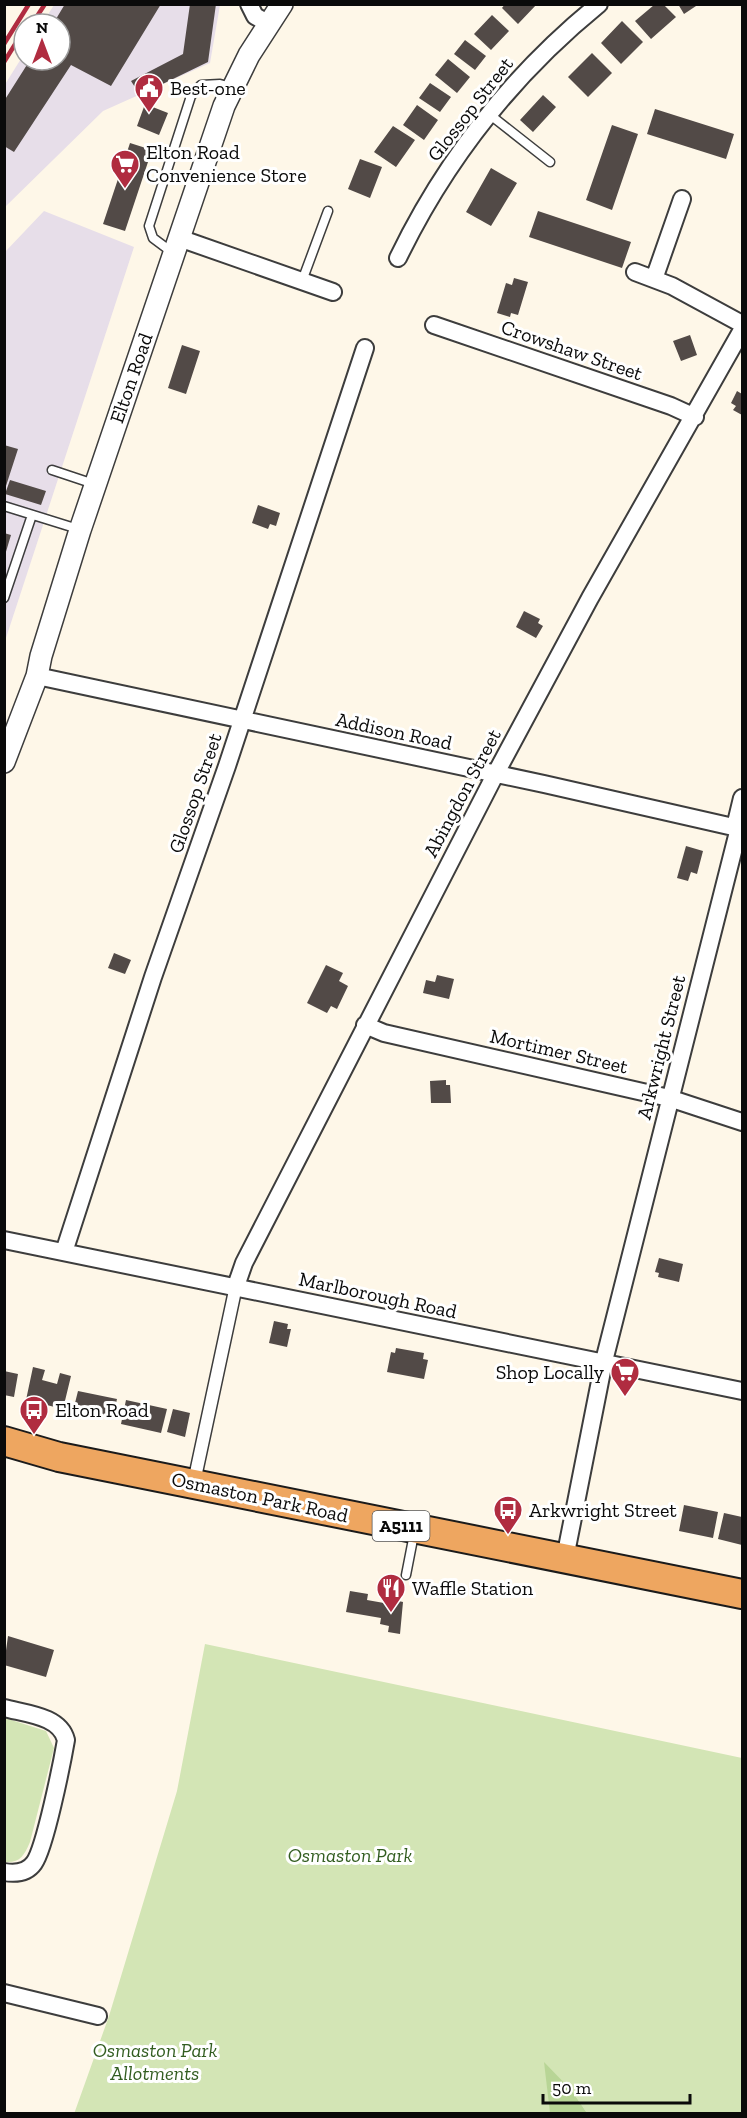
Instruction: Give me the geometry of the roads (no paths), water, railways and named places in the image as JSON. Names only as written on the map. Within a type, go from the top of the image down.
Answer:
[{"type":"highway","name":"Osmaston Park Road","points":[[4,1442],[59,1458],[194,1482],[742,1594]]},
{"type":"highway","name":"Osmaston Park Road","points":[[4,1458],[59,1458]]},
{"type":"street","points":[[249,4],[255,16],[269,24]]},
{"type":"street","name":"Elton Road","points":[[4,762],[37,676],[41,656],[80,530],[231,87],[282,4]]},
{"type":"street","name":"Glossop Street","points":[[398,258],[426,203],[489,114],[537,58],[565,30],[599,4]]},
{"type":"street","points":[[654,279],[682,199]]},
{"type":"street","points":[[176,245],[333,292]]},
{"type":"street","points":[[635,272],[672,286],[742,324]]},
{"type":"street","name":"Crowshaw Street","points":[[434,326],[671,406],[695,417]]},
{"type":"street","name":"Abingdon Street","points":[[236,1286],[244,1263],[495,773],[742,330]]},
{"type":"street","name":"Glossop Street","points":[[64,1252],[149,988],[242,720],[365,348]]},
{"type":"street","name":"Addison Road","points":[[37,676],[495,773],[739,828]]},
{"type":"street","name":"Arkwright Street","points":[[565,1558],[604,1361],[739,828],[742,798]]},
{"type":"street","name":"Mortimer Street","points":[[365,1024],[384,1033],[669,1098],[742,1122]]},
{"type":"street","name":"Marlborough Road","points":[[4,1240],[742,1391]]},
{"type":"street","points":[[194,1482],[236,1286]]},
{"type":"street","points":[[4,1708],[55,1722],[63,1730],[66,1740],[42,1845],[35,1862],[26,1871],[4,1872]]},
{"type":"street","points":[[4,1993],[98,2016]]},
{"type":"lane","points":[[176,245],[153,238],[149,226],[191,96],[201,85],[220,84],[231,87]]},
{"type":"lane","points":[[489,114],[550,162]]},
{"type":"lane","points":[[302,281],[328,211]]},
{"type":"lane","points":[[52,470],[96,484]]},
{"type":"lane","points":[[4,506],[80,530]]},
{"type":"lane","points":[[4,597],[32,515]]},
{"type":"lane","points":[[406,1575],[415,1529]]},
{"type":"railway","points":[[4,44],[29,4]]},
{"type":"railway","points":[[40,12],[45,4]]},
{"type":"railway","points":[[4,62],[12,49]]},
{"type":"place","name":"Best-one","points":[[149,114]]},
{"type":"place","name":"Elton Road Convenience Store","points":[[125,190]]},
{"type":"place","name":"Shop Locally","points":[[625,1398]]},
{"type":"place","name":"Elton Road","points":[[34,1436]]},
{"type":"place","name":"Arkwright Street","points":[[508,1536]]},
{"type":"place","name":"Waffle Station","points":[[391,1614]]},
{"type":"park label","name":"Osmaston Park","points":[[350,1855]]},
{"type":"park label","name":"Osmaston Park Allotments","points":[[155,2062]]}]
